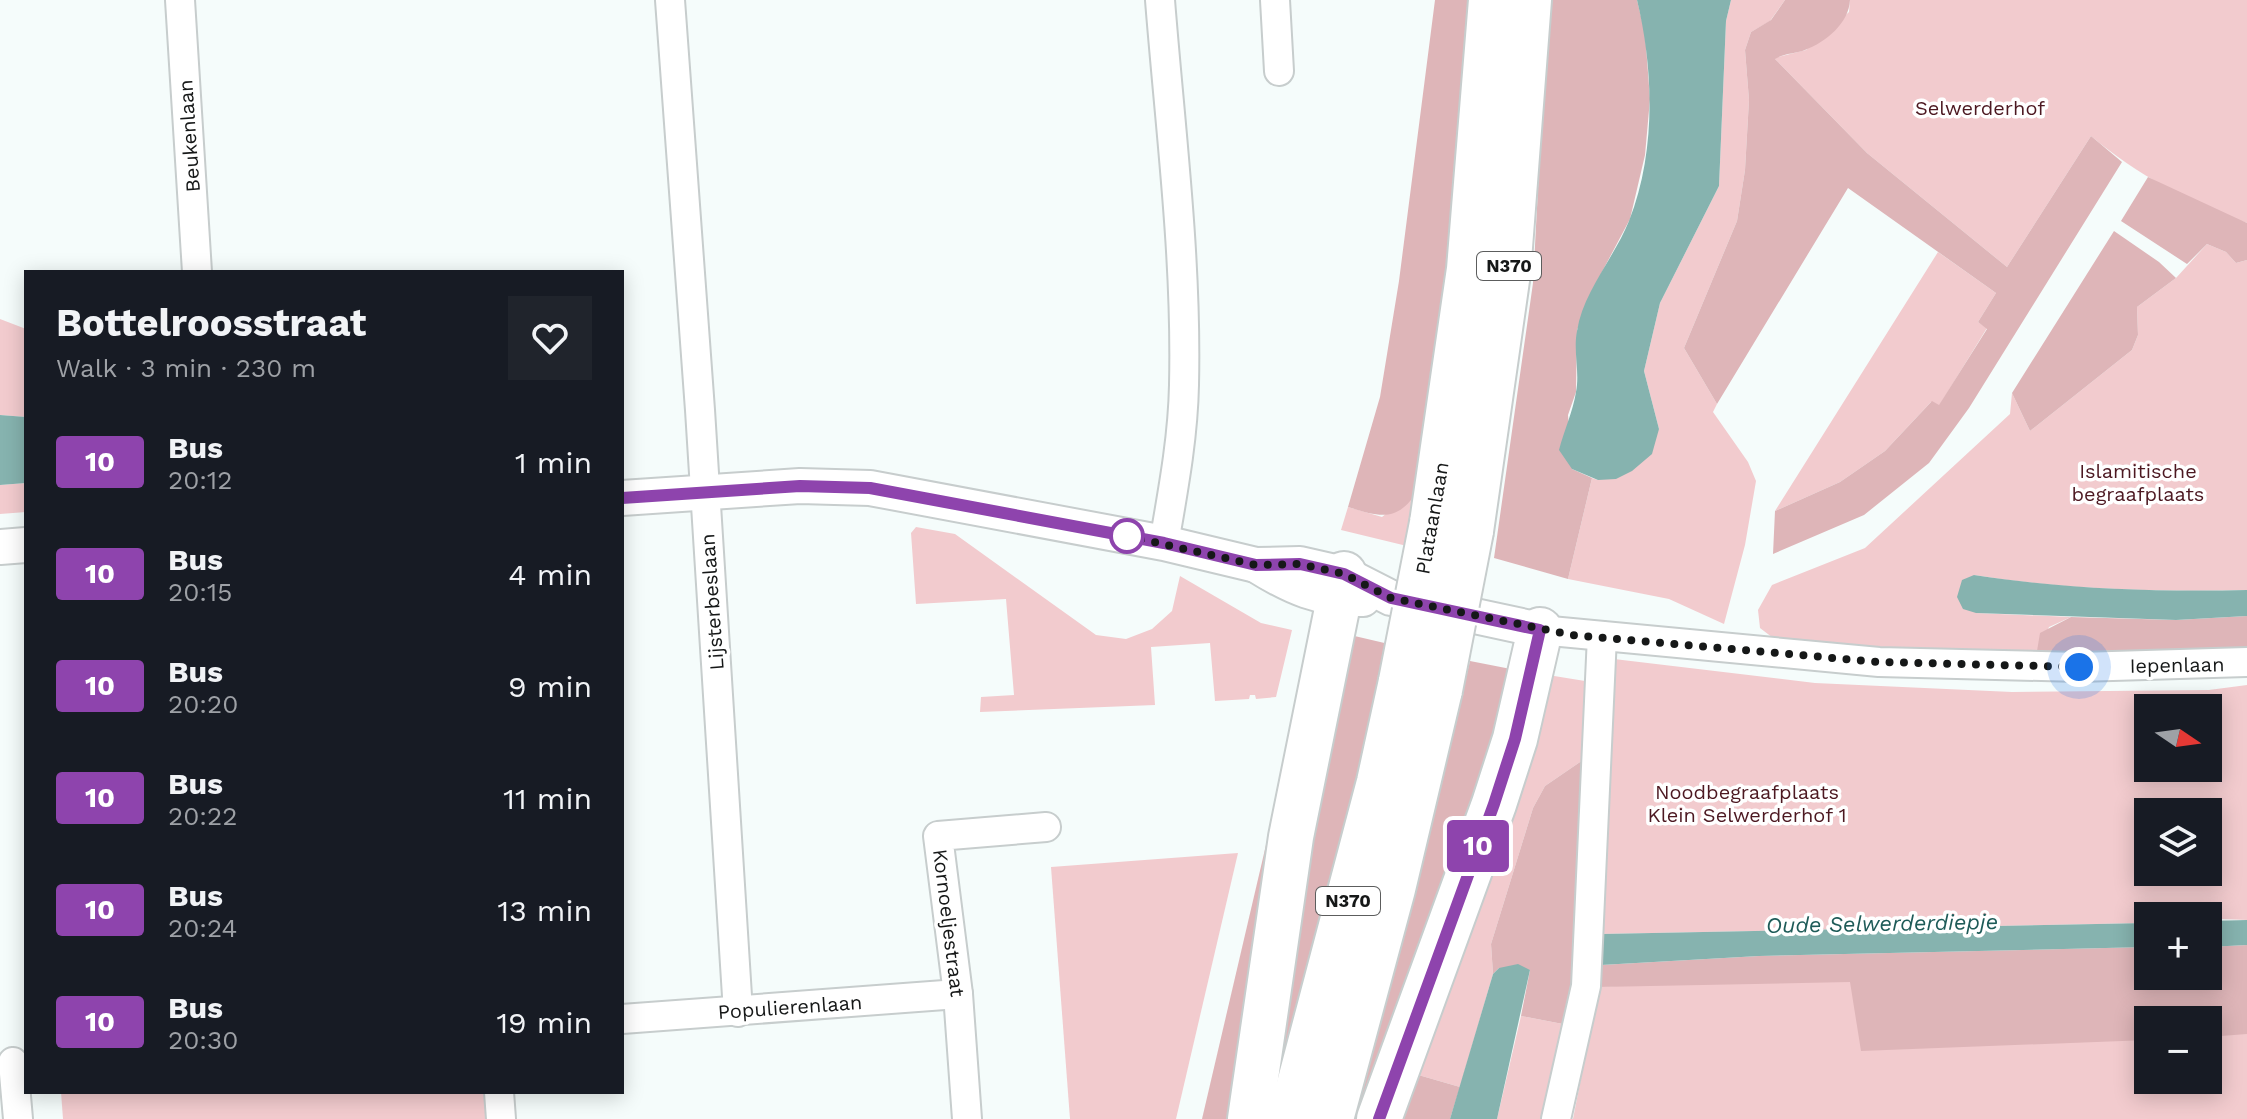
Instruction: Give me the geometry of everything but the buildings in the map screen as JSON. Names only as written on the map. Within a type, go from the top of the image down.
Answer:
[{"type":"highway","name":"Plataanlaan","points":[[1452,527],[1491,0]]},
{"type":"highway","name":"Plataanlaan","points":[[1331,1119],[1393,889],[1420,686],[1508,273],[1529,0]]},
{"type":"highway","points":[[1250,1119],[1291,837],[1341,587]]},
{"type":"highway","points":[[1379,1119],[1494,804],[1515,739],[1540,630]]},
{"type":"highway","name":"Plataanlaan","points":[[1290,1119],[1379,782],[1420,686]]},
{"type":"street","name":"Beukenlaan","points":[[180,0],[197,270]]},
{"type":"street","name":"Lijsterbeslaan","points":[[670,0],[738,1012]]},
{"type":"street","points":[[1160,0],[1181,289],[1184,386],[1177,470],[1164,543]]},
{"type":"street","points":[[1275,0],[1279,71]]},
{"type":"street","name":"Iepenlaan","points":[[624,498],[800,486],[870,488],[1164,543],[1256,565],[1295,590],[1341,587],[1540,630],[1879,662],[2079,667],[2247,662]]},
{"type":"street","points":[[0,547],[24,545]]},
{"type":"street","points":[[1556,1119],[1586,986],[1602,636]]},
{"type":"street","name":"Kornoeljestraat","points":[[967,1119],[958,994],[938,836],[1046,827]]},
{"type":"street","name":"Populierenlaan","points":[[624,1019],[958,994]]},
{"type":"street","points":[[13,1062],[18,1119]]},
{"type":"street","points":[[499,1094],[501,1119]]},
{"type":"green space","points":[[1731,0],[1785,0],[1770,21],[1751,32],[1745,50],[1749,100],[1745,170],[1737,221],[1684,348],[1717,404],[1713,412],[1748,462],[1756,481],[1745,545],[1724,624],[1669,599],[1568,579],[1592,478],[1598,480],[1659,429],[1644,371],[1660,303],[1719,186],[1726,21]]},
{"type":"green space","name":"Selwerderhof","points":[[1850,0],[2247,0],[2247,223],[2165,187],[2091,136],[2007,267],[1867,153],[1774,58],[1806,50],[1849,12]]},
{"type":"green space","name":"Islamitische begraafplaats","points":[[2207,244],[2226,252],[2236,263],[2247,260],[2247,590],[2110,589],[1974,575],[1976,613],[2071,617],[2049,627],[2036,657],[1781,644],[1760,628],[1758,610],[1772,585],[1865,548],[2010,414],[2012,393],[2030,431],[2132,350],[2138,335],[2137,307],[2176,278]]},
{"type":"green space","points":[[1938,252],[1996,293],[1978,322],[1987,328],[1939,406],[1931,402],[1885,451],[1840,482],[1775,511]]},
{"type":"green space","points":[[0,319],[24,328],[24,417],[0,415]]},
{"type":"green space","points":[[24,483],[24,512],[0,514],[0,485]]},
{"type":"green space","points":[[1420,487],[1407,546],[1341,530],[1348,507],[1382,517]]},
{"type":"green space","points":[[916,527],[955,534],[1096,635],[1126,639],[1152,629],[1172,611],[1180,576],[1261,623],[1292,630],[1276,697],[1256,699],[1255,695],[1250,695],[1249,699],[1215,701],[1210,643],[1151,647],[1155,705],[980,712],[981,697],[1014,695],[1006,599],[916,604],[911,533]]},
{"type":"green space","name":"Noodbegraafplaats Klein Selwerderhof 1","points":[[1614,659],[1815,683],[2012,692],[2209,690],[2247,685],[2247,920],[2222,919],[2222,902],[2134,902],[2134,923],[1601,934]]},
{"type":"green space","points":[[1548,675],[1585,681],[1583,760],[1545,786],[1533,808],[1491,944],[1493,974],[1460,1087],[1415,1074]]},
{"type":"green space","points":[[1238,853],[1176,1119],[1070,1119],[1051,867]]},
{"type":"green space","points":[[1863,972],[2134,1020],[2134,1094],[2222,1094],[2222,1019],[2247,1017],[2247,1119],[1573,1119],[1599,987]]},
{"type":"green space","points":[[1521,1016],[1568,1025],[1547,1119],[1497,1119]]},
{"type":"green space","points":[[61,1094],[488,1094],[491,1119],[63,1119]]},
{"type":"shaded area","points":[[1435,0],[1471,0],[1458,206],[1420,487],[1397,512],[1381,515],[1348,507],[1380,397],[1399,281]]},
{"type":"shaded area","points":[[1548,0],[1637,0],[1645,33],[1650,99],[1645,155],[1630,219],[1594,287],[1577,330],[1576,392],[1568,415],[1572,469],[1592,478],[1568,579],[1494,558],[1533,283]]},
{"type":"shaded area","points":[[1785,0],[1850,0],[1846,16],[1828,37],[1805,50],[1775,59],[1867,153],[2007,267],[2091,136],[2122,162],[1969,408],[1929,463],[1864,515],[1773,554],[1775,511],[1840,482],[1885,451],[1932,401],[1939,405],[1987,329],[1978,322],[1996,293],[1848,188],[1717,404],[1684,348],[1737,221],[1745,170],[1749,100],[1745,50],[1751,32],[1771,20]]},
{"type":"shaded area","points":[[2148,177],[2247,223],[2247,260],[2236,263],[2226,252],[2207,244],[2187,264],[2121,221]]},
{"type":"shaded area","points":[[2114,231],[2159,262],[2176,278],[2137,307],[2138,335],[2132,350],[2030,431],[2012,393]]},
{"type":"shaded area","points":[[2247,616],[2247,653],[2036,657],[2040,633],[2071,617],[2176,620]]},
{"type":"shaded area","points":[[1346,634],[1393,645],[1284,1078],[1259,1119],[1304,897]]},
{"type":"shaded area","points":[[1315,635],[1229,1119],[1202,1119]]},
{"type":"shaded area","points":[[1470,661],[1521,671],[1374,1119],[1353,1119],[1386,1001]]},
{"type":"shaded area","points":[[1583,760],[1576,956],[1568,1025],[1521,1016],[1530,970],[1499,968],[1493,974],[1491,944],[1533,808],[1545,786]]},
{"type":"shaded area","points":[[2247,945],[2247,1034],[2222,1036],[2222,1006],[2134,1006],[2134,1041],[1861,1051],[1850,982],[1599,987],[1601,965],[1759,956],[2134,947],[2134,990],[2222,990],[2222,946]]},
{"type":"shaded area","points":[[1415,1074],[1460,1087],[1450,1119],[1401,1119]]},
{"type":"water","points":[[1637,0],[1731,0],[1726,21],[1719,186],[1660,303],[1644,371],[1659,429],[1652,454],[1632,471],[1616,479],[1598,480],[1572,469],[1559,450],[1576,392],[1576,339],[1580,317],[1629,221],[1644,168],[1650,111],[1649,83]]},
{"type":"water","points":[[0,415],[24,417],[24,483],[0,485]]},
{"type":"water","points":[[1974,575],[2110,588],[2247,590],[2247,616],[2176,620],[1976,613],[1963,609],[1957,597],[1962,580]]},
{"type":"water","points":[[2247,920],[2247,945],[2222,946],[2222,921]]},
{"type":"water","points":[[2134,923],[2134,947],[1759,956],[1601,965],[1601,934]]},
{"type":"water","points":[[1518,964],[1530,970],[1497,1119],[1450,1119],[1493,974],[1499,968]]},
{"type":"bus line","name":"10","points":[[624,498],[800,486],[870,488],[1164,543],[1256,565],[1300,564],[1344,574],[1391,598],[1540,630],[1515,739],[1494,804],[1379,1119]]},
{"type":"route","points":[[1127,536],[1256,565],[1300,564],[1344,574],[1391,598],[1572,635],[1879,662],[2079,667]]},
{"type":"water label","name":"Oude Selwerderdiepje","points":[[1882,923]]}]
